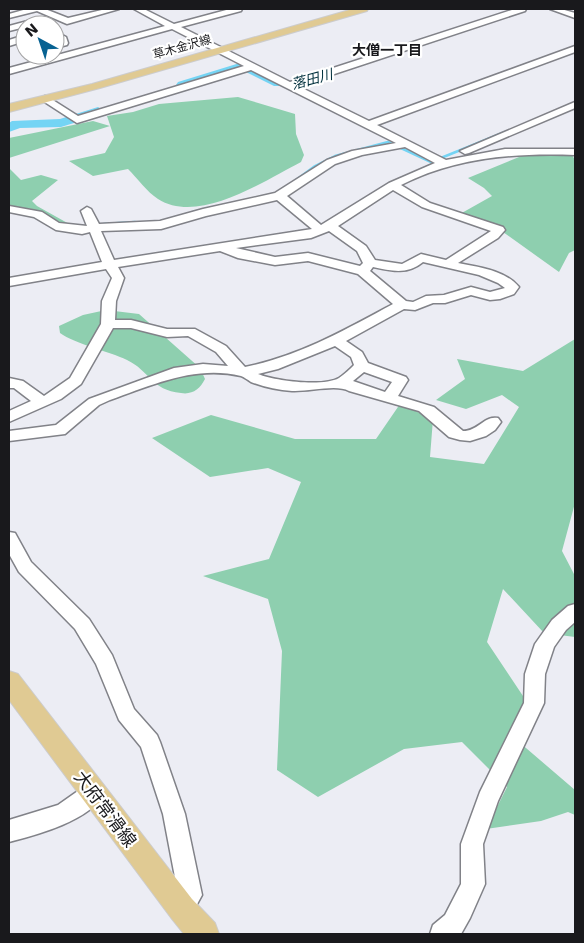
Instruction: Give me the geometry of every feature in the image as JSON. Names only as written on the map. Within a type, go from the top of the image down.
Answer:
[{"type":"main road","name":"草木金沢線","points":[[9,108],[363,9]]},
{"type":"main road","name":"大府常滑線","points":[[9,681],[182,909],[204,934]]},
{"type":"street","points":[[9,16],[37,9],[67,21],[114,9]]},
{"type":"street","points":[[138,9],[290,84],[443,163],[478,155],[552,150],[575,152]]},
{"type":"street","points":[[9,71],[238,9]]},
{"type":"street","points":[[290,84],[522,9]]},
{"type":"street","points":[[554,9],[575,16]]},
{"type":"street","points":[[18,13],[22,15]]},
{"type":"street","points":[[369,125],[575,49]]},
{"type":"street","points":[[45,99],[78,120],[254,66]]},
{"type":"street","points":[[9,282],[110,266],[176,253],[296,237],[326,229],[393,184],[575,106]]},
{"type":"street","points":[[9,209],[38,214],[56,226],[82,230],[161,225],[203,213],[280,196],[292,190],[320,168],[337,160],[363,152],[406,144]]},
{"type":"street","points":[[393,184],[426,204],[499,230],[446,265]]},
{"type":"street","points":[[280,196],[326,229],[362,249],[366,267],[402,305]]},
{"type":"street","points":[[9,417],[66,390],[76,381],[108,324],[109,301],[118,278],[110,266],[87,211]]},
{"type":"street","points":[[9,436],[60,430],[94,402],[160,376],[203,368],[242,372],[273,366],[336,340],[402,305],[415,306],[431,299],[445,299],[471,291],[490,296],[500,295],[512,287],[504,280],[483,272],[421,258],[402,268],[366,267],[308,258],[267,260],[242,255],[224,248]]},
{"type":"street","points":[[108,324],[131,324],[167,333],[190,332],[201,336],[221,349],[242,372],[254,379],[267,383],[320,386],[344,382],[362,366]]},
{"type":"street","points":[[336,340],[357,355],[362,366],[401,380],[389,397]]},
{"type":"street","points":[[344,382],[354,388],[389,397],[429,411],[459,435],[477,434],[493,422]]},
{"type":"street","points":[[9,383],[18,384],[42,402]]},
{"type":"street","points":[[9,538],[25,567],[82,624],[105,661],[126,714],[150,742],[174,814],[190,895],[182,909]]},
{"type":"street","points":[[442,934],[454,924],[473,884],[472,844],[488,799],[534,703],[535,674],[545,644],[559,625],[575,611]]},
{"type":"street","points":[[9,831],[64,814],[93,793]]},
{"type":"green space","points":[[238,97],[295,114],[296,134],[304,155],[301,162],[231,197],[212,204],[192,207],[174,206],[154,196],[128,169],[93,176],[69,161],[105,153],[114,137],[107,116],[133,112],[159,104]]},
{"type":"green space","points":[[93,121],[110,126],[9,158],[9,138]]},
{"type":"green space","points":[[524,155],[572,155],[575,160],[575,250],[569,253],[559,272],[496,227],[460,214],[492,196],[484,188],[468,178]]},
{"type":"green space","points":[[9,168],[21,180],[41,175],[58,180],[32,201],[37,206],[71,225],[62,223],[32,209],[9,207]]},
{"type":"green space","points":[[106,310],[139,314],[200,368],[205,379],[201,386],[189,393],[181,393],[163,388],[135,364],[74,341],[60,333],[59,326],[83,315]]},
{"type":"green space","points":[[575,339],[575,503],[562,551],[575,576],[575,637],[544,633],[503,589],[487,642],[529,705],[512,736],[575,790],[575,815],[568,812],[541,821],[486,829],[507,787],[462,742],[404,749],[318,797],[277,770],[282,651],[268,599],[203,576],[269,559],[301,482],[268,468],[210,477],[152,438],[211,415],[295,439],[376,439],[400,404],[433,419],[430,457],[484,464],[519,407],[502,395],[466,409],[436,400],[465,379],[457,359],[523,371]]},
{"type":"waterway","name":"落田川","points":[[182,85],[243,66],[278,83]]},
{"type":"waterway","name":"落田川","points":[[9,128],[17,124],[61,123],[98,111]]},
{"type":"waterway","points":[[296,180],[315,166],[335,156],[388,142],[431,162],[505,132]]},
{"type":"waterway","points":[[193,212],[232,203]]},
{"type":"waterway","points":[[104,224],[135,222]]},
{"type":"district","name":"大僧一丁目","points":[[387,50]]}]
